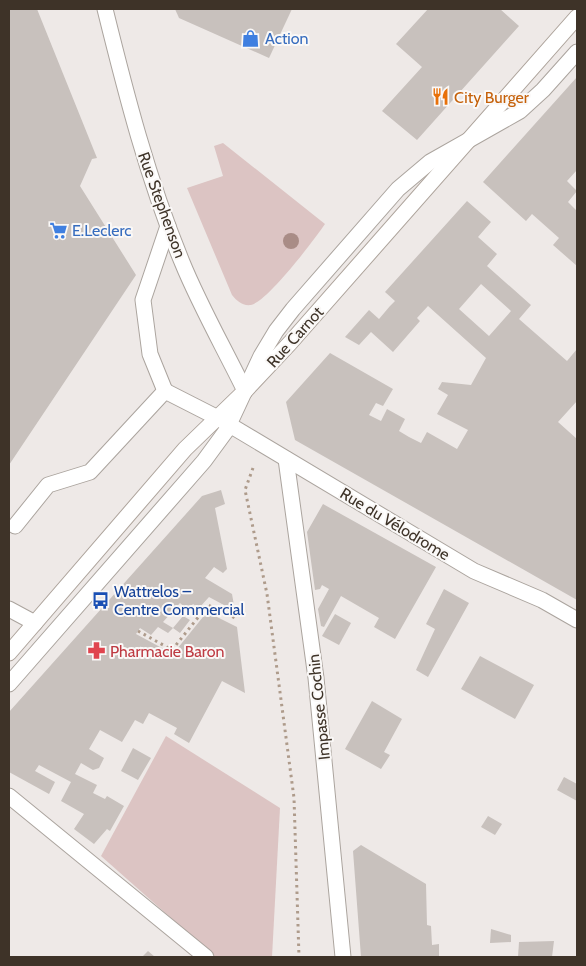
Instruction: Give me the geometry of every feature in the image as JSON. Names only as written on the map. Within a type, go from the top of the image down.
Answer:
[{"type":"street","name":"Rue Stephenson","points":[[105,9],[138,137],[168,226],[194,288],[245,391]]},
{"type":"street","name":"Rue Carnot","points":[[9,653],[185,449],[224,421],[245,391],[577,17]]},
{"type":"street","points":[[245,391],[261,356],[276,331],[366,225],[412,176],[430,162],[520,111],[532,102],[577,52]]},
{"type":"street","points":[[14,526],[48,485],[90,472],[165,391],[150,354],[143,300],[168,226]]},
{"type":"street","name":"Rue du Vélodrome","points":[[165,391],[224,421],[474,571],[542,600],[577,620]]},
{"type":"street","points":[[9,684],[204,461],[224,421]]},
{"type":"street","name":"Impasse Cochin","points":[[286,459],[316,678],[343,957]]},
{"type":"street","points":[[9,609],[35,623]]},
{"type":"street","points":[[9,796],[206,957]]},
{"type":"path","points":[[245,490],[267,594],[292,781],[297,859],[299,957]]},
{"type":"path","points":[[138,632],[172,650],[208,604],[235,618]]},
{"type":"shaded area","points":[[223,143],[325,224],[279,282],[259,301],[251,305],[240,303],[232,295],[187,188],[223,176],[214,146]]},
{"type":"shaded area","points":[[166,736],[280,808],[272,957],[215,957],[101,856]]},
{"type":"building","name":"E.Leclerc","points":[[9,9],[37,9],[97,158],[92,159],[80,186],[136,275],[9,465]]},
{"type":"building","name":"Action","points":[[175,9],[292,9],[269,58],[179,18]]},
{"type":"building","points":[[428,9],[500,9],[519,26],[417,140],[382,111],[422,67],[396,44]]},
{"type":"building","points":[[577,77],[577,170],[567,181],[577,191],[568,202],[577,211],[577,266],[553,245],[559,238],[532,214],[526,221],[483,182]]},
{"type":"building","points":[[467,201],[491,222],[478,237],[497,254],[487,266],[531,305],[519,319],[567,361],[577,349],[577,401],[558,422],[577,439],[577,600],[295,440],[286,402],[330,353],[393,389],[383,406],[376,403],[369,415],[381,421],[387,409],[405,419],[399,431],[409,437],[421,443],[427,432],[457,449],[468,430],[437,414],[448,395],[438,389],[442,382],[471,385],[486,358],[428,306],[417,318],[420,321],[393,352],[371,332],[359,345],[345,337],[369,310],[379,319],[395,301],[385,292]],"holes":[[[481,284],[511,311],[489,336],[459,309]]]},
{"type":"building","points":[[221,490],[225,504],[215,508],[227,569],[223,573],[214,567],[205,578],[232,594],[235,611],[209,597],[199,608],[193,604],[188,610],[180,603],[163,622],[173,628],[168,633],[158,627],[151,635],[140,628],[136,634],[173,654],[207,612],[237,627],[245,693],[222,681],[189,743],[174,734],[177,728],[149,713],[143,724],[135,720],[122,742],[100,730],[89,749],[104,758],[99,768],[93,770],[81,763],[75,774],[97,785],[93,793],[105,799],[107,796],[124,806],[110,831],[107,829],[94,844],[74,829],[84,814],[61,801],[71,782],[39,765],[35,771],[55,782],[49,794],[9,772],[9,712],[202,496]]},
{"type":"building","points":[[323,504],[436,567],[395,639],[374,627],[379,618],[341,596],[324,627],[321,626],[318,609],[329,589],[322,585],[320,589],[315,590],[307,532]]},
{"type":"building","points":[[444,589],[469,603],[428,677],[416,670],[435,629],[426,624]]},
{"type":"building","points":[[335,614],[351,623],[339,645],[322,636]]},
{"type":"building","points":[[183,616],[190,620],[180,633],[173,628]]},
{"type":"building","points":[[480,656],[534,685],[515,719],[461,689]]},
{"type":"building","points":[[372,701],[402,719],[384,752],[390,755],[381,769],[345,749]]},
{"type":"building","points":[[133,748],[151,758],[138,780],[121,771]]},
{"type":"building","points":[[564,777],[577,784],[577,801],[557,790]]},
{"type":"building","points":[[488,816],[502,824],[495,835],[481,827]]},
{"type":"building","points":[[361,845],[426,884],[427,925],[431,926],[432,945],[439,944],[439,957],[361,957],[353,851]]},
{"type":"building","points":[[491,929],[511,935],[511,942],[490,943]]},
{"type":"building","points":[[554,941],[552,957],[518,957],[519,942]]},
{"type":"building","points":[[148,951],[155,957],[142,957]]},
{"type":"place","name":"Action","points":[[251,38]]},
{"type":"place","name":"City Burger","points":[[440,97]]},
{"type":"place","name":"E.Leclerc","points":[[58,230]]},
{"type":"place","name":"Wattrelos – Centre Commercial","points":[[100,600]]},
{"type":"place","name":"Pharmacie Baron","points":[[96,651]]}]
